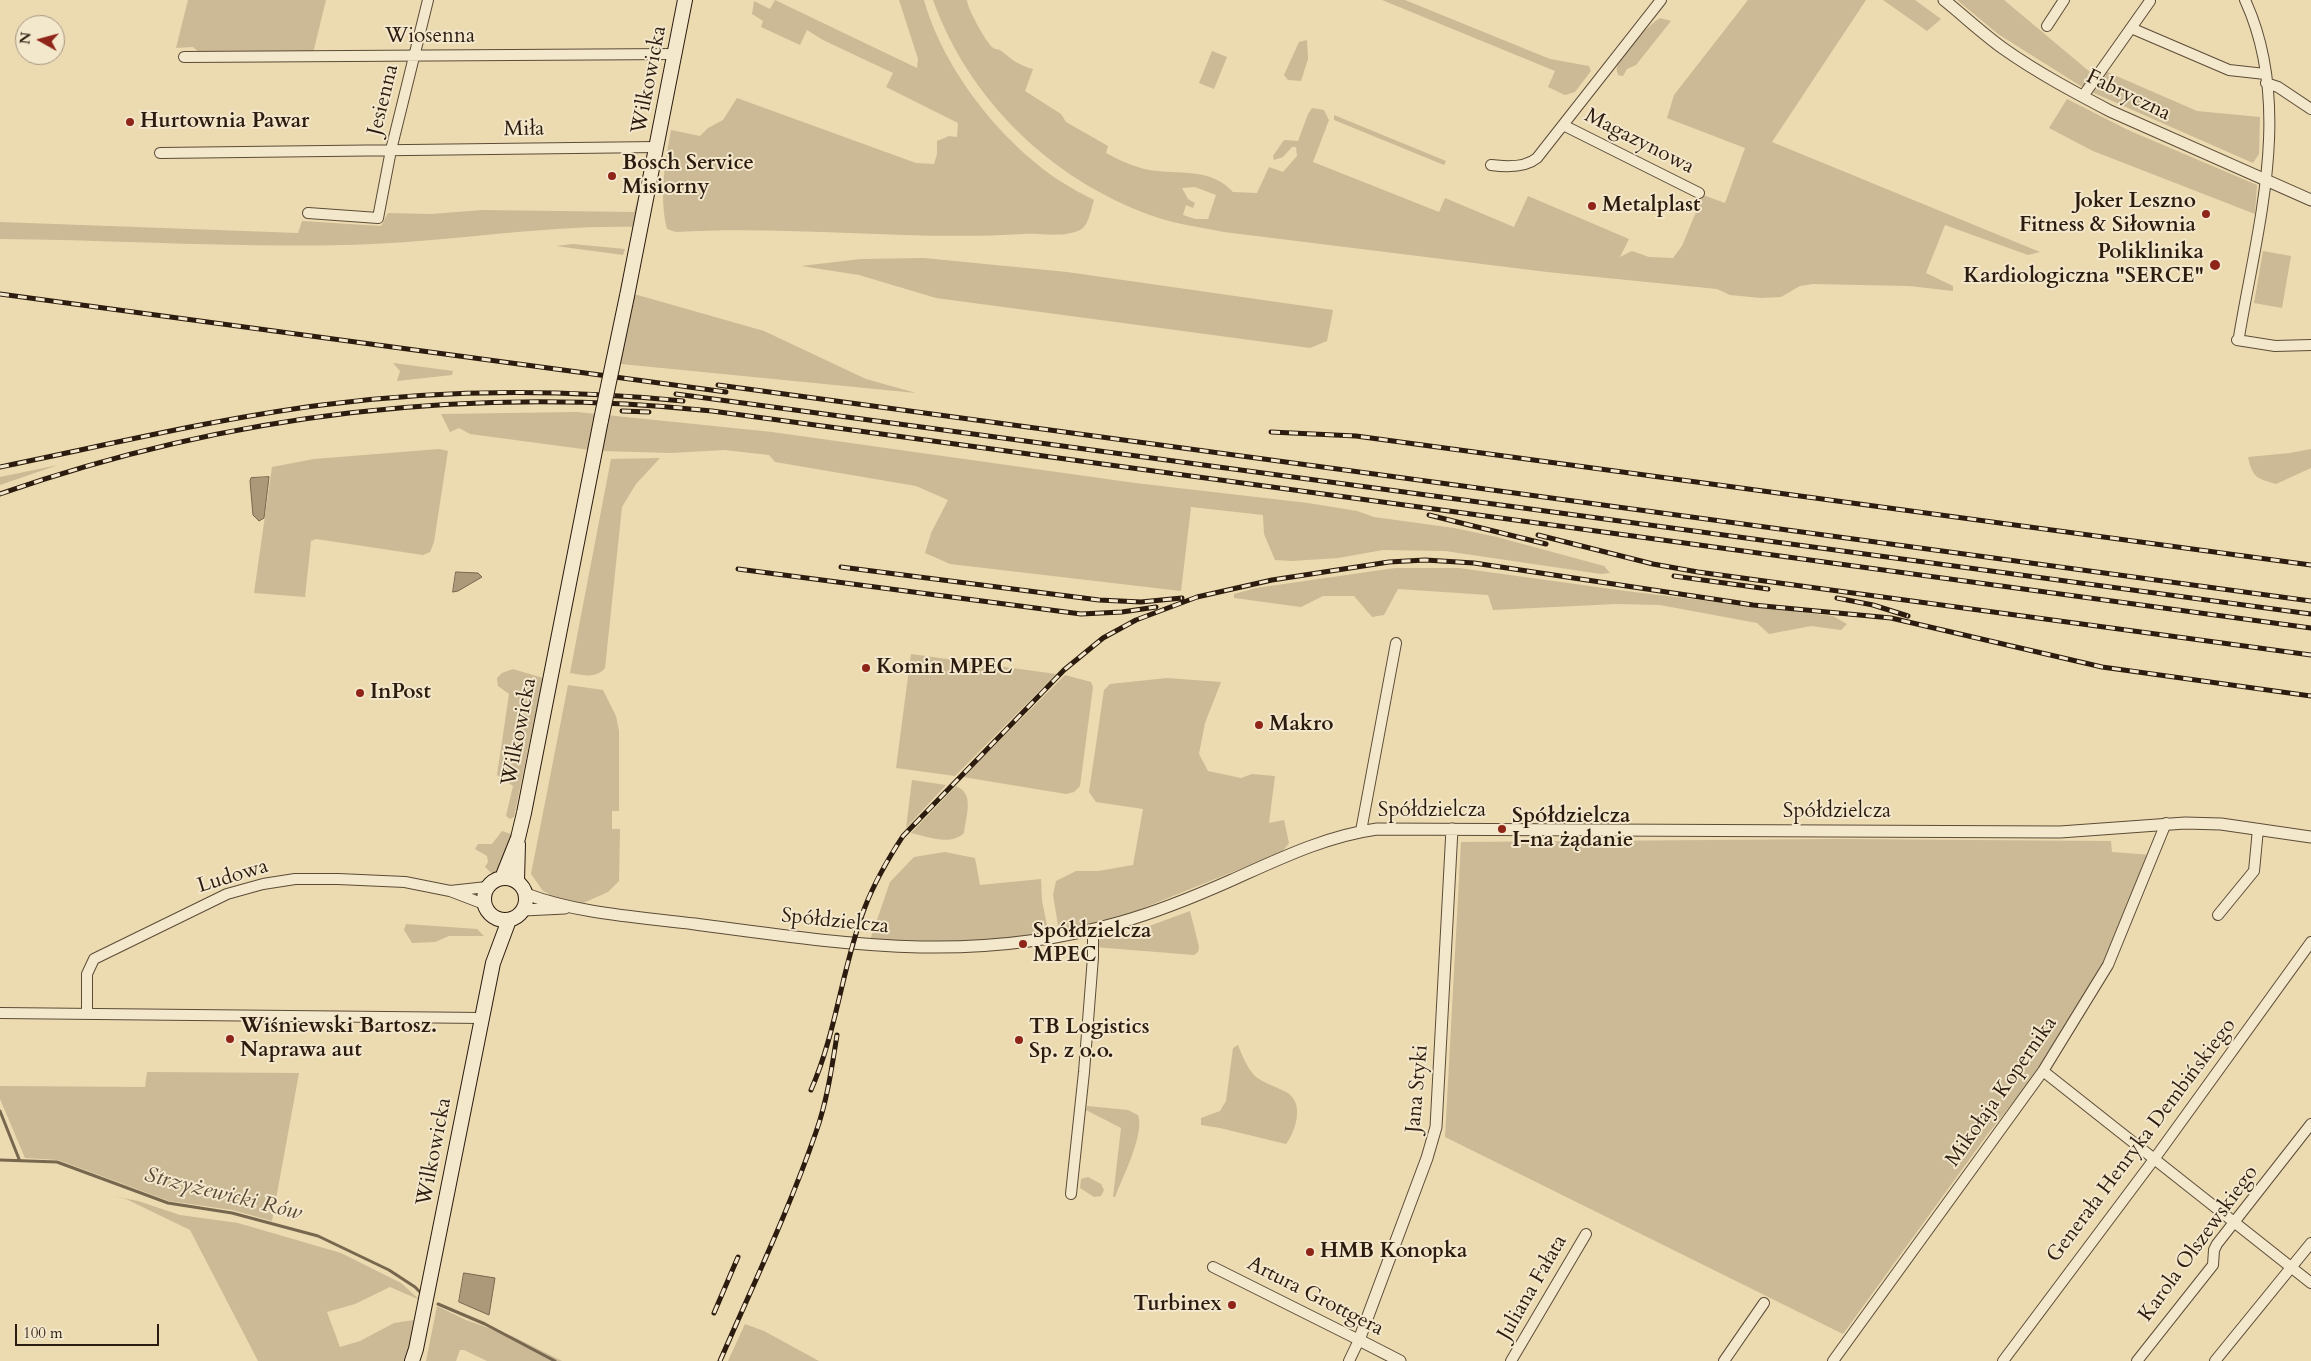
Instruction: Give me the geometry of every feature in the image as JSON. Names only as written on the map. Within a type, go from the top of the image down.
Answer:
[{"type":"main road","name":"Wilkowicka","points":[[517,880],[518,838],[686,0]]},
{"type":"main road","name":"Wilkowicka","points":[[502,878],[518,838]]},
{"type":"main road","points":[[502,878],[517,880],[526,894],[524,910],[518,916],[509,920],[494,917],[488,912],[484,904],[487,887],[494,881],[502,878]]},
{"type":"main road","name":"Wilkowicka","points":[[493,963],[494,917]]},
{"type":"main road","name":"Wilkowicka","points":[[415,1357],[493,963],[509,920]]},
{"type":"street","name":"Jesienna","points":[[391,150],[428,0]]},
{"type":"street","name":"Magazynowa","points":[[1490,165],[1509,166],[1530,163],[1563,125],[1661,0]]},
{"type":"street","name":"Fabryczna","points":[[1944,0],[2003,48],[2036,70],[2110,111],[2311,200]]},
{"type":"street","points":[[2047,26],[2064,0]]},
{"type":"street","points":[[2245,0],[2258,31],[2266,78],[2269,146],[2266,180],[2238,339],[2275,346],[2311,345]]},
{"type":"street","points":[[2083,96],[2150,1]]},
{"type":"street","points":[[2131,28],[2229,70],[2266,78],[2311,109]]},
{"type":"street","name":"Wiosenna","points":[[184,57],[675,54]]},
{"type":"street","name":"Magazynowa","points":[[1563,125],[1699,193]]},
{"type":"street","name":"Miła","points":[[160,153],[657,147]]},
{"type":"street","points":[[308,213],[378,218],[391,150]]},
{"type":"street","name":"Spółdzielcza","points":[[1361,831],[1396,643]]},
{"type":"street","name":"Spółdzielcza","points":[[526,894],[572,908],[854,945],[964,948],[1055,939],[1093,930],[1155,912],[1276,860],[1337,837],[1377,829],[2060,832],[2166,823],[2221,824],[2311,836]]},
{"type":"street","name":"Mikołaja Kopernika","points":[[1833,1361],[2043,1071],[2108,965],[2166,823]]},
{"type":"street","name":"Jana Styki","points":[[1359,1340],[1427,1158],[1436,1127],[1452,829]]},
{"type":"street","points":[[2218,915],[2254,871],[2258,829]]},
{"type":"street","name":"Ludowa","points":[[87,1014],[87,974],[94,959],[227,894],[263,884],[295,879],[338,878],[405,882],[450,891],[484,904]]},
{"type":"street","name":"Ludowa","points":[[450,891],[487,887]]},
{"type":"street","name":"Spółdzielcza","points":[[524,910],[572,908]]},
{"type":"street","points":[[1071,1194],[1094,947],[1093,930]]},
{"type":"street","name":"Generała Henryka Dembińskiego","points":[[2003,1361],[2155,1158],[2311,942]]},
{"type":"street","points":[[0,1014],[482,1018]]},
{"type":"street","points":[[2043,1071],[2311,1283]]},
{"type":"street","name":"Karola Olszewskiego","points":[[2137,1361],[2212,1265],[2214,1250],[2235,1221],[2311,1124]]},
{"type":"street","name":"Juliana Fałata","points":[[1512,1361],[1586,1234]]},
{"type":"street","points":[[2215,1361],[2311,1243]]},
{"type":"street","name":"Artura Grottgera","points":[[1213,1267],[1400,1361]]},
{"type":"street","points":[[1724,1361],[1764,1303]]},
{"type":"street","points":[[1349,1361],[1359,1340]]},
{"type":"shaded area","points":[[188,0],[326,0],[313,53],[201,54],[193,47],[176,48]]},
{"type":"shaded area","points":[[775,0],[917,68],[918,59],[899,0],[924,0],[945,52],[977,102],[996,125],[1038,165],[1060,181],[1094,200],[1086,225],[1080,230],[1067,234],[980,236],[763,230],[676,232],[667,229],[663,192],[671,130],[700,136],[708,128],[723,120],[737,98],[916,163],[934,164],[937,154],[937,141],[949,136],[957,137],[958,123],[886,87],[893,73],[823,40],[807,30],[800,45],[761,27],[763,21],[752,14],[754,1],[770,9]]},
{"type":"shaded area","points":[[933,0],[967,0],[977,25],[992,47],[1000,50],[1019,64],[1033,69],[1025,91],[1061,114],[1066,122],[1108,146],[1106,153],[1138,167],[1149,170],[1204,175],[1224,184],[1233,192],[1257,193],[1269,167],[1283,172],[1297,156],[1296,147],[1292,147],[1283,157],[1274,160],[1273,156],[1284,140],[1298,141],[1312,108],[1324,110],[1329,120],[1313,162],[1439,212],[1445,198],[1514,227],[1528,196],[1629,239],[1620,257],[1632,251],[1649,257],[1673,258],[1682,246],[1703,195],[1725,203],[1745,148],[1667,118],[1674,95],[1748,0],[1866,0],[1772,142],[2040,252],[2028,255],[1945,225],[1926,273],[1953,286],[1953,291],[1909,286],[1813,284],[1800,286],[1781,297],[1761,298],[1730,295],[1717,289],[1547,272],[1224,232],[1187,225],[1150,215],[1114,200],[1079,180],[1047,158],[1018,132],[991,102],[968,71],[949,36]],"holes":[[[1195,187],[1216,195],[1208,219],[1195,219],[1183,215],[1186,205],[1193,208],[1195,203],[1188,199],[1182,188]]]},
{"type":"shaded area","points":[[1382,0],[1405,0],[1550,59],[1589,66],[1591,71],[1575,92],[1565,95],[1548,87],[1555,71]]},
{"type":"shaded area","points":[[1883,0],[1915,0],[1941,19],[1927,31]]},
{"type":"shaded area","points":[[1957,0],[2004,0],[2096,77],[2099,84],[2105,71],[2197,111],[2260,117],[2259,154],[2253,163],[2087,90],[1998,34]]},
{"type":"shaded area","points":[[1660,18],[1671,21],[1636,65],[1627,69],[1623,76],[1618,75],[1617,67],[1623,55]]},
{"type":"shaded area","points":[[1307,40],[1308,59],[1301,81],[1288,80],[1284,75],[1299,42]]},
{"type":"shaded area","points":[[1212,51],[1227,57],[1214,89],[1199,83]]},
{"type":"shaded area","points":[[2067,99],[2128,130],[2257,185],[2255,214],[2093,151],[2049,128]]},
{"type":"shaded area","points":[[1334,115],[1446,161],[1444,165],[1334,120]]},
{"type":"shaded area","points":[[638,197],[647,198],[641,227],[574,228],[407,242],[326,245],[233,245],[0,239],[0,222],[298,233],[302,221],[381,226],[388,213],[431,214],[482,210],[634,212]]},
{"type":"shaded area","points":[[573,244],[625,249],[623,255],[556,246]]},
{"type":"shaded area","points":[[2263,251],[2291,256],[2282,308],[2254,303]]},
{"type":"shaded area","points":[[924,258],[1067,272],[1333,310],[1327,341],[1310,348],[936,298],[859,275],[801,266],[861,259]]},
{"type":"shaded area","points":[[627,292],[764,331],[866,379],[916,393],[611,363]]},
{"type":"shaded area","points":[[393,363],[453,371],[452,375],[397,381],[400,371]]},
{"type":"shaded area","points":[[577,412],[772,432],[1135,483],[1308,503],[1357,511],[1374,517],[1454,528],[1497,537],[1604,566],[1610,573],[1601,574],[1445,551],[1383,550],[1338,558],[1292,561],[1275,560],[1264,534],[1263,515],[1191,507],[1181,591],[950,564],[925,553],[931,533],[948,500],[916,486],[775,462],[769,455],[724,450],[671,453],[603,451],[602,417],[590,450],[470,434],[459,428],[450,432],[441,414]]},
{"type":"shaded area","points":[[439,449],[448,451],[434,542],[430,552],[423,555],[316,539],[311,541],[305,597],[254,593],[272,467],[314,459]]},
{"type":"shaded area","points":[[2311,449],[2311,468],[2276,484],[2256,476],[2248,457],[2290,453]]},
{"type":"shaded area","points":[[660,458],[636,484],[622,507],[605,668],[598,674],[593,675],[570,673],[611,459]]},
{"type":"shaded area","points":[[58,465],[0,485],[0,477]]},
{"type":"shaded area","points":[[269,477],[264,518],[259,521],[253,515],[250,481],[251,478]]},
{"type":"shaded area","points":[[1395,568],[1459,568],[1626,591],[1833,616],[1847,624],[1841,630],[1811,626],[1769,634],[1757,623],[1660,605],[1616,604],[1493,610],[1488,595],[1398,589],[1384,615],[1372,617],[1354,596],[1323,596],[1301,607],[1234,598],[1234,594],[1256,588]]},
{"type":"shaded area","points":[[456,572],[478,573],[482,577],[453,592]]},
{"type":"shaded area","points":[[911,654],[1056,674],[955,776],[896,768]]},
{"type":"shaded area","points":[[513,669],[543,678],[514,817],[510,819],[506,816],[513,786],[497,775],[509,694],[498,686],[497,678],[502,673]]},
{"type":"shaded area","points":[[1065,675],[1091,682],[1093,687],[1080,786],[1074,792],[1066,794],[963,777]]},
{"type":"shaded area","points":[[1167,678],[1221,682],[1205,723],[1199,754],[1208,771],[1241,778],[1252,774],[1275,776],[1269,823],[1284,820],[1289,843],[1282,852],[1126,915],[1065,930],[1058,925],[1053,895],[1056,881],[1076,871],[1098,871],[1133,865],[1143,809],[1096,802],[1089,792],[1104,690],[1110,684]]},
{"type":"shaded area","points":[[568,685],[603,690],[616,716],[619,731],[619,811],[612,811],[612,829],[620,829],[619,881],[608,892],[581,904],[549,898],[549,894],[543,891],[531,874]]},
{"type":"shaded area","points":[[912,780],[946,785],[906,828]]},
{"type":"shaded area","points":[[956,786],[966,794],[968,806],[964,833],[958,837],[946,840],[911,833]]},
{"type":"shaded area","points":[[502,831],[511,834],[512,837],[497,878],[485,867],[488,862],[487,856],[475,849],[478,844],[492,844]]},
{"type":"shaded area","points":[[1836,839],[2111,841],[2112,852],[2152,855],[2107,957],[2038,1071],[1987,1135],[1843,1334],[1445,1137],[1461,842]]},
{"type":"shaded area","points":[[945,852],[975,858],[980,885],[1041,879],[1042,901],[1047,925],[1042,934],[1014,939],[868,946],[890,882],[914,857]]},
{"type":"shaded area","points":[[1190,911],[1199,947],[1198,952],[1194,955],[1094,947],[1094,941],[1144,928]]},
{"type":"shaded area","points":[[406,924],[477,929],[484,936],[449,936],[435,942],[412,943],[404,930]]},
{"type":"shaded area","points":[[1238,1045],[1252,1073],[1266,1083],[1286,1092],[1295,1103],[1297,1117],[1293,1132],[1286,1144],[1201,1125],[1201,1118],[1220,1111],[1226,1101],[1233,1048]]},
{"type":"shaded area","points":[[147,1072],[299,1073],[272,1221],[232,1210],[169,1201],[58,1160],[25,1158],[0,1099],[0,1086],[145,1087]]},
{"type":"shaded area","points":[[1087,1106],[1128,1110],[1138,1115],[1139,1123],[1136,1144],[1115,1197],[1113,1197],[1121,1128],[1086,1110]]},
{"type":"shaded area","points":[[1088,1177],[1101,1184],[1104,1190],[1101,1196],[1094,1197],[1080,1188],[1081,1179]]},
{"type":"shaded area","points":[[114,1196],[138,1201],[180,1215],[238,1223],[341,1253],[401,1283],[420,1300],[390,1287],[355,1304],[327,1312],[340,1347],[360,1341],[394,1323],[414,1320],[407,1361],[258,1361],[190,1230],[126,1199]]},
{"type":"shaded area","points":[[464,1273],[495,1278],[489,1315],[459,1302]]},
{"type":"shaded area","points":[[437,1306],[466,1320],[512,1336],[562,1361],[487,1361],[464,1350],[460,1350],[456,1361],[426,1361]]},
{"type":"shaded area","points":[[745,1324],[764,1331],[819,1361],[728,1361]]},
{"type":"waterway","points":[[0,1111],[19,1159]]},
{"type":"waterway","name":"Strzyżewicki Rów","points":[[0,1160],[57,1162],[168,1203],[232,1213],[318,1236],[389,1270],[415,1287],[422,1294]]},
{"type":"waterway","name":"Strzyżewicki Rów","points":[[438,1304],[485,1324],[555,1361]]},
{"type":"railway","points":[[0,294],[726,392]]},
{"type":"railway","points":[[718,385],[2311,601]]},
{"type":"railway","points":[[0,467],[241,418],[367,400],[502,392],[593,394],[683,401]]},
{"type":"railway","points":[[676,394],[2311,614]]},
{"type":"railway","points":[[0,494],[86,466],[174,444],[262,426],[351,413],[441,405],[531,402],[622,404],[712,411],[2311,628]]},
{"type":"railway","points":[[622,411],[649,412]]},
{"type":"railway","points":[[1271,432],[1356,436],[2311,565]]},
{"type":"railway","points":[[1429,515],[1546,544]]},
{"type":"railway","points":[[1538,535],[1653,564],[1698,572],[2311,655]]},
{"type":"railway","points":[[811,1090],[827,1045],[857,929],[873,888],[903,836],[1064,670],[1103,638],[1136,620],[1197,597],[1272,580],[1389,562],[1425,560],[1474,563],[1753,605],[1891,618],[2102,667],[2311,696]]},
{"type":"railway","points":[[841,567],[1099,600],[1141,602],[1182,598]]},
{"type":"railway","points":[[738,569],[1081,614],[1122,612],[1156,607]]},
{"type":"railway","points":[[1674,576],[1768,589]]},
{"type":"railway","points":[[1837,598],[1873,605],[1908,616]]},
{"type":"railway","points":[[720,1361],[782,1219],[816,1132],[826,1096],[837,1035]]},
{"type":"railway","points":[[714,1313],[738,1257]]},
{"type":"place","name":"Hurtownia Pawar","points":[[130,122]]},
{"type":"place","name":"Bosch Service Misiorny","points":[[612,176]]},
{"type":"place","name":"Metalplast","points":[[1592,206]]},
{"type":"place","name":"Joker Leszno Fitness & Siłownia","points":[[2206,214]]},
{"type":"place","name":"Poliklinika Kardiologiczna \"SERCE\"","points":[[2215,265]]},
{"type":"place","name":"Komin MPEC","points":[[866,668]]},
{"type":"place","name":"InPost","points":[[360,693]]},
{"type":"place","name":"Makro","points":[[1259,725]]},
{"type":"place","name":"Spółdzielcza I-na żądanie","points":[[1502,829]]},
{"type":"place","name":"Spółdzielcza MPEC","points":[[1023,944]]},
{"type":"place","name":"Wiśniewski Bartosz. Naprawa aut","points":[[230,1039]]},
{"type":"place","name":"TB Logistics Sp. z o.o.","points":[[1019,1040]]},
{"type":"place","name":"HMB Konopka","points":[[1310,1252]]},
{"type":"place","name":"Turbinex","points":[[1232,1305]]}]
